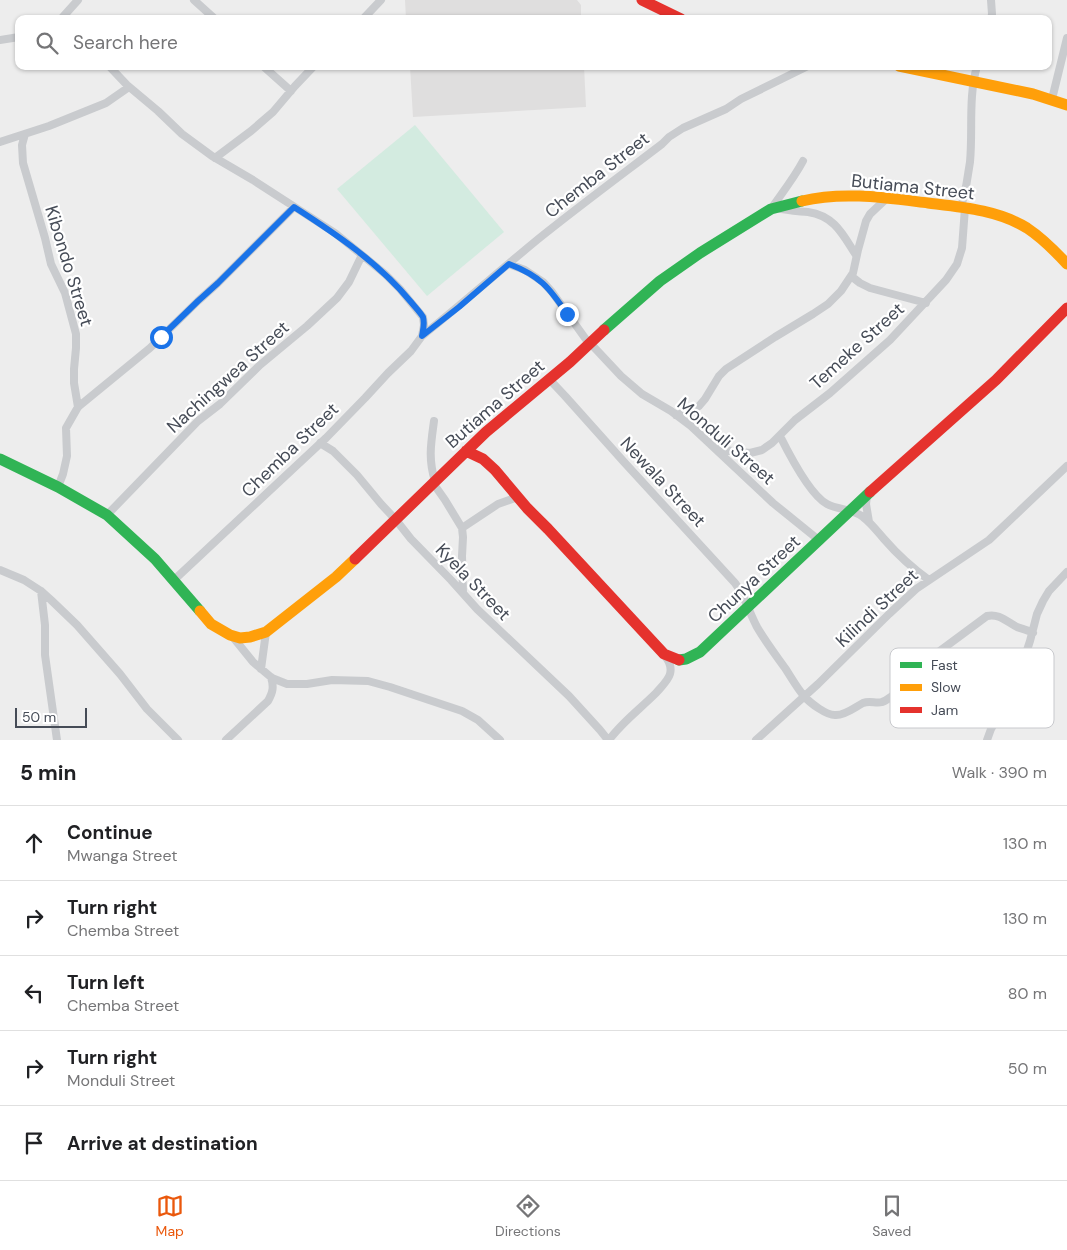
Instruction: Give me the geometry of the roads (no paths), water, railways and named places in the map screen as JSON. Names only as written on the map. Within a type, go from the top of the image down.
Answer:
[{"type":"street","points":[[67,15],[78,0]]},
{"type":"street","points":[[194,0],[211,15]]},
{"type":"street","points":[[367,15],[381,0]]},
{"type":"street","points":[[642,0],[673,15]]},
{"type":"street","points":[[991,0],[992,15]]},
{"type":"street","points":[[0,40],[15,38]]},
{"type":"street","points":[[1052,100],[1067,38]]},
{"type":"street","points":[[113,70],[182,134],[215,158],[335,233],[362,255],[395,284],[423,317],[422,336]]},
{"type":"street","points":[[267,70],[290,91]]},
{"type":"street","points":[[215,158],[268,116],[310,70]]},
{"type":"street","name":"Chemba Street","points":[[174,580],[320,443],[411,350],[422,336],[592,196],[669,137],[800,70]]},
{"type":"street","points":[[919,70],[973,81],[1067,105]]},
{"type":"street","name":"Temeke Street","points":[[716,449],[750,453],[762,450],[890,340],[926,303],[958,264],[962,248],[963,208],[970,163],[973,81],[977,70]]},
{"type":"street","points":[[0,142],[49,126],[106,103],[129,87]]},
{"type":"street","name":"Kibondo Street","points":[[24,134],[22,145],[23,163],[52,264],[64,293],[76,334],[74,383],[78,407]]},
{"type":"street","points":[[803,161],[794,178],[781,193],[773,208],[793,212],[808,212],[831,221],[840,230],[856,255]]},
{"type":"street","name":"Butiama Street","points":[[232,636],[240,638],[250,637],[266,632],[336,577],[466,451],[505,416],[550,380],[621,315],[674,270],[773,208],[815,198],[848,196],[886,198],[963,208],[1001,216],[1027,228],[1051,247],[1067,264]]},
{"type":"street","points":[[676,415],[686,413],[699,406],[718,376],[726,369],[828,304],[851,276],[866,221],[870,214],[886,198]]},
{"type":"street","points":[[58,487],[67,456],[66,425],[78,407],[150,348],[294,207]]},
{"type":"street","name":"Nachingwea Street","points":[[107,515],[198,421],[220,404],[260,365],[337,298],[362,255]]},
{"type":"street","name":"Monduli Street","points":[[509,264],[525,270],[547,287],[590,344],[621,376],[642,394],[691,426],[773,503],[820,541]]},
{"type":"street","points":[[851,276],[860,284],[870,288],[926,303]]},
{"type":"street","name":"Chunya Street","points":[[664,654],[674,659],[685,660],[700,652],[867,496],[996,380],[1067,308]]},
{"type":"street","name":"Newala Street","points":[[550,380],[736,583],[758,629],[804,697]]},
{"type":"street","points":[[434,421],[430,446],[431,467],[434,482],[462,528],[463,593]]},
{"type":"street","points":[[780,436],[787,452],[809,487],[820,499],[827,504],[858,514],[869,522],[910,566],[929,580]]},
{"type":"street","name":"Kyela Street","points":[[320,443],[332,451],[357,475],[411,539],[477,609],[569,696],[608,740]]},
{"type":"street","points":[[466,451],[483,460],[495,470],[518,498],[669,661],[670,675],[664,684],[608,740]]},
{"type":"street","points":[[0,459],[58,487],[107,515],[174,580],[211,624],[232,636],[253,662],[271,677],[287,684],[307,684],[332,680],[368,681],[390,687],[462,711],[478,720],[500,740]]},
{"type":"street","name":"Kilindi Street","points":[[756,740],[818,684],[916,589],[989,540],[1067,466]]},
{"type":"street","points":[[867,496],[866,504],[869,522]]},
{"type":"street","points":[[462,528],[498,504],[518,498]]},
{"type":"street","points":[[0,570],[24,580],[41,591],[77,624],[147,709],[178,740]]},
{"type":"street","points":[[1028,648],[1042,601],[1067,572]]},
{"type":"street","points":[[41,591],[45,625],[45,655],[57,740]]},
{"type":"street","points":[[944,648],[982,619],[992,615],[999,616],[1033,633]]},
{"type":"street","points":[[261,669],[266,632]]},
{"type":"street","points":[[226,740],[268,701],[274,686],[271,677]]},
{"type":"street","points":[[804,697],[818,708],[833,715],[843,714],[870,701],[883,702],[890,698]]},
{"type":"street","points":[[601,730],[619,727]]},
{"type":"street","points":[[987,740],[993,728]]}]
